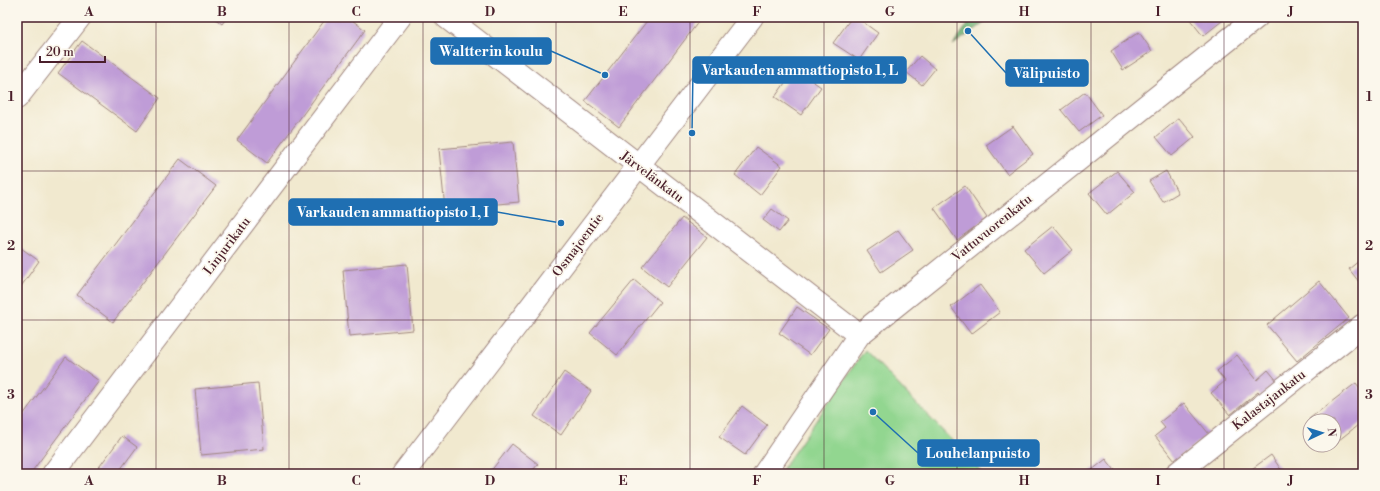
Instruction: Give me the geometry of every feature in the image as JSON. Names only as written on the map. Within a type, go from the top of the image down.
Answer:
[{"type":"street","points":[[17,98],[80,17]]},
{"type":"street","name":"Linjurikatu","points":[[53,474],[400,17]]},
{"type":"street","name":"Järvelänkatu","points":[[446,17],[859,335]]},
{"type":"street","name":"Osmajoentie","points":[[404,474],[752,17]]},
{"type":"street","name":"Vattuvuorenkatu","points":[[764,474],[859,335],[1257,17]]},
{"type":"street","name":"Kalastajankatu","points":[[1176,474],[1363,325]]},
{"type":"green space","points":[[973,17],[993,17],[953,45]]},
{"type":"green space","points":[[865,350],[984,474],[779,474]]},
{"type":"building","points":[[213,17],[227,17],[222,24]]},
{"type":"building","points":[[327,17],[348,17],[365,30],[267,163],[237,140]]},
{"type":"building","points":[[650,17],[702,17],[619,127],[585,101]]},
{"type":"building","points":[[852,17],[856,17],[878,33],[859,60],[833,43]]},
{"type":"building","points":[[1188,17],[1227,17],[1203,36]]},
{"type":"building","points":[[1139,32],[1152,51],[1123,70],[1111,51]]},
{"type":"building","points":[[82,41],[160,98],[137,131],[58,73]]},
{"type":"building","points":[[920,56],[935,69],[922,85],[906,72]]},
{"type":"building","points":[[795,69],[821,87],[801,115],[775,97]]},
{"type":"building","points":[[1085,92],[1102,115],[1079,132],[1061,110]]},
{"type":"building","points":[[1179,118],[1195,137],[1172,156],[1156,137]]},
{"type":"building","points":[[1013,126],[1033,154],[1007,174],[986,145]]},
{"type":"building","points":[[513,142],[519,202],[445,209],[439,149]]},
{"type":"building","points":[[756,147],[782,166],[760,195],[735,175]]},
{"type":"building","points":[[180,159],[216,186],[113,322],[77,295]]},
{"type":"building","points":[[1117,171],[1135,192],[1107,215],[1089,193]]},
{"type":"building","points":[[1166,171],[1178,193],[1163,202],[1149,181]]},
{"type":"building","points":[[965,186],[987,218],[957,240],[934,208]]},
{"type":"building","points":[[772,209],[788,221],[779,232],[763,220]]},
{"type":"building","points":[[682,218],[707,237],[667,287],[642,267]]},
{"type":"building","points":[[1053,226],[1073,250],[1044,273],[1024,249]]},
{"type":"building","points":[[898,230],[913,250],[881,272],[867,251]]},
{"type":"building","points":[[17,245],[39,261],[17,292]]},
{"type":"building","points":[[1360,260],[1363,265],[1363,287],[1349,269]]},
{"type":"building","points":[[407,264],[413,330],[349,336],[343,270]]},
{"type":"building","points":[[634,280],[660,302],[617,355],[590,333]]},
{"type":"building","points":[[1319,281],[1349,318],[1297,361],[1267,325]]},
{"type":"building","points":[[980,285],[1000,312],[971,334],[951,307]]},
{"type":"building","points":[[797,307],[829,329],[810,355],[779,333]]},
{"type":"building","points":[[1237,355],[1257,380],[1268,370],[1278,382],[1261,396],[1258,392],[1230,415],[1211,393],[1225,381],[1217,371]]},
{"type":"building","points":[[66,357],[99,381],[30,474],[17,474],[17,423]]},
{"type":"building","points":[[564,372],[591,391],[561,435],[534,416]]},
{"type":"building","points":[[258,383],[264,449],[201,455],[195,389]]},
{"type":"building","points":[[1356,383],[1363,392],[1363,421],[1342,438],[1342,413],[1317,413]]},
{"type":"building","points":[[1184,403],[1209,434],[1175,461],[1155,436],[1165,428],[1160,422]]},
{"type":"building","points":[[742,406],[767,425],[745,455],[719,437]]},
{"type":"building","points":[[122,436],[137,447],[117,474],[94,474]]},
{"type":"building","points":[[512,444],[538,464],[530,474],[492,474],[490,472]]},
{"type":"building","points":[[1271,455],[1284,474],[1245,474]]},
{"type":"building","points":[[1106,459],[1118,474],[1087,474]]},
{"type":"place","name":"Välipuisto","points":[[968,31]]},
{"type":"place","name":"Waltterin koulu","points":[[605,75]]},
{"type":"place","name":"Varkauden ammattiopisto 1, L","points":[[692,133]]},
{"type":"place","name":"Varkauden ammattiopisto 1, I","points":[[561,223]]},
{"type":"place","name":"Louhelanpuisto","points":[[873,412]]}]
